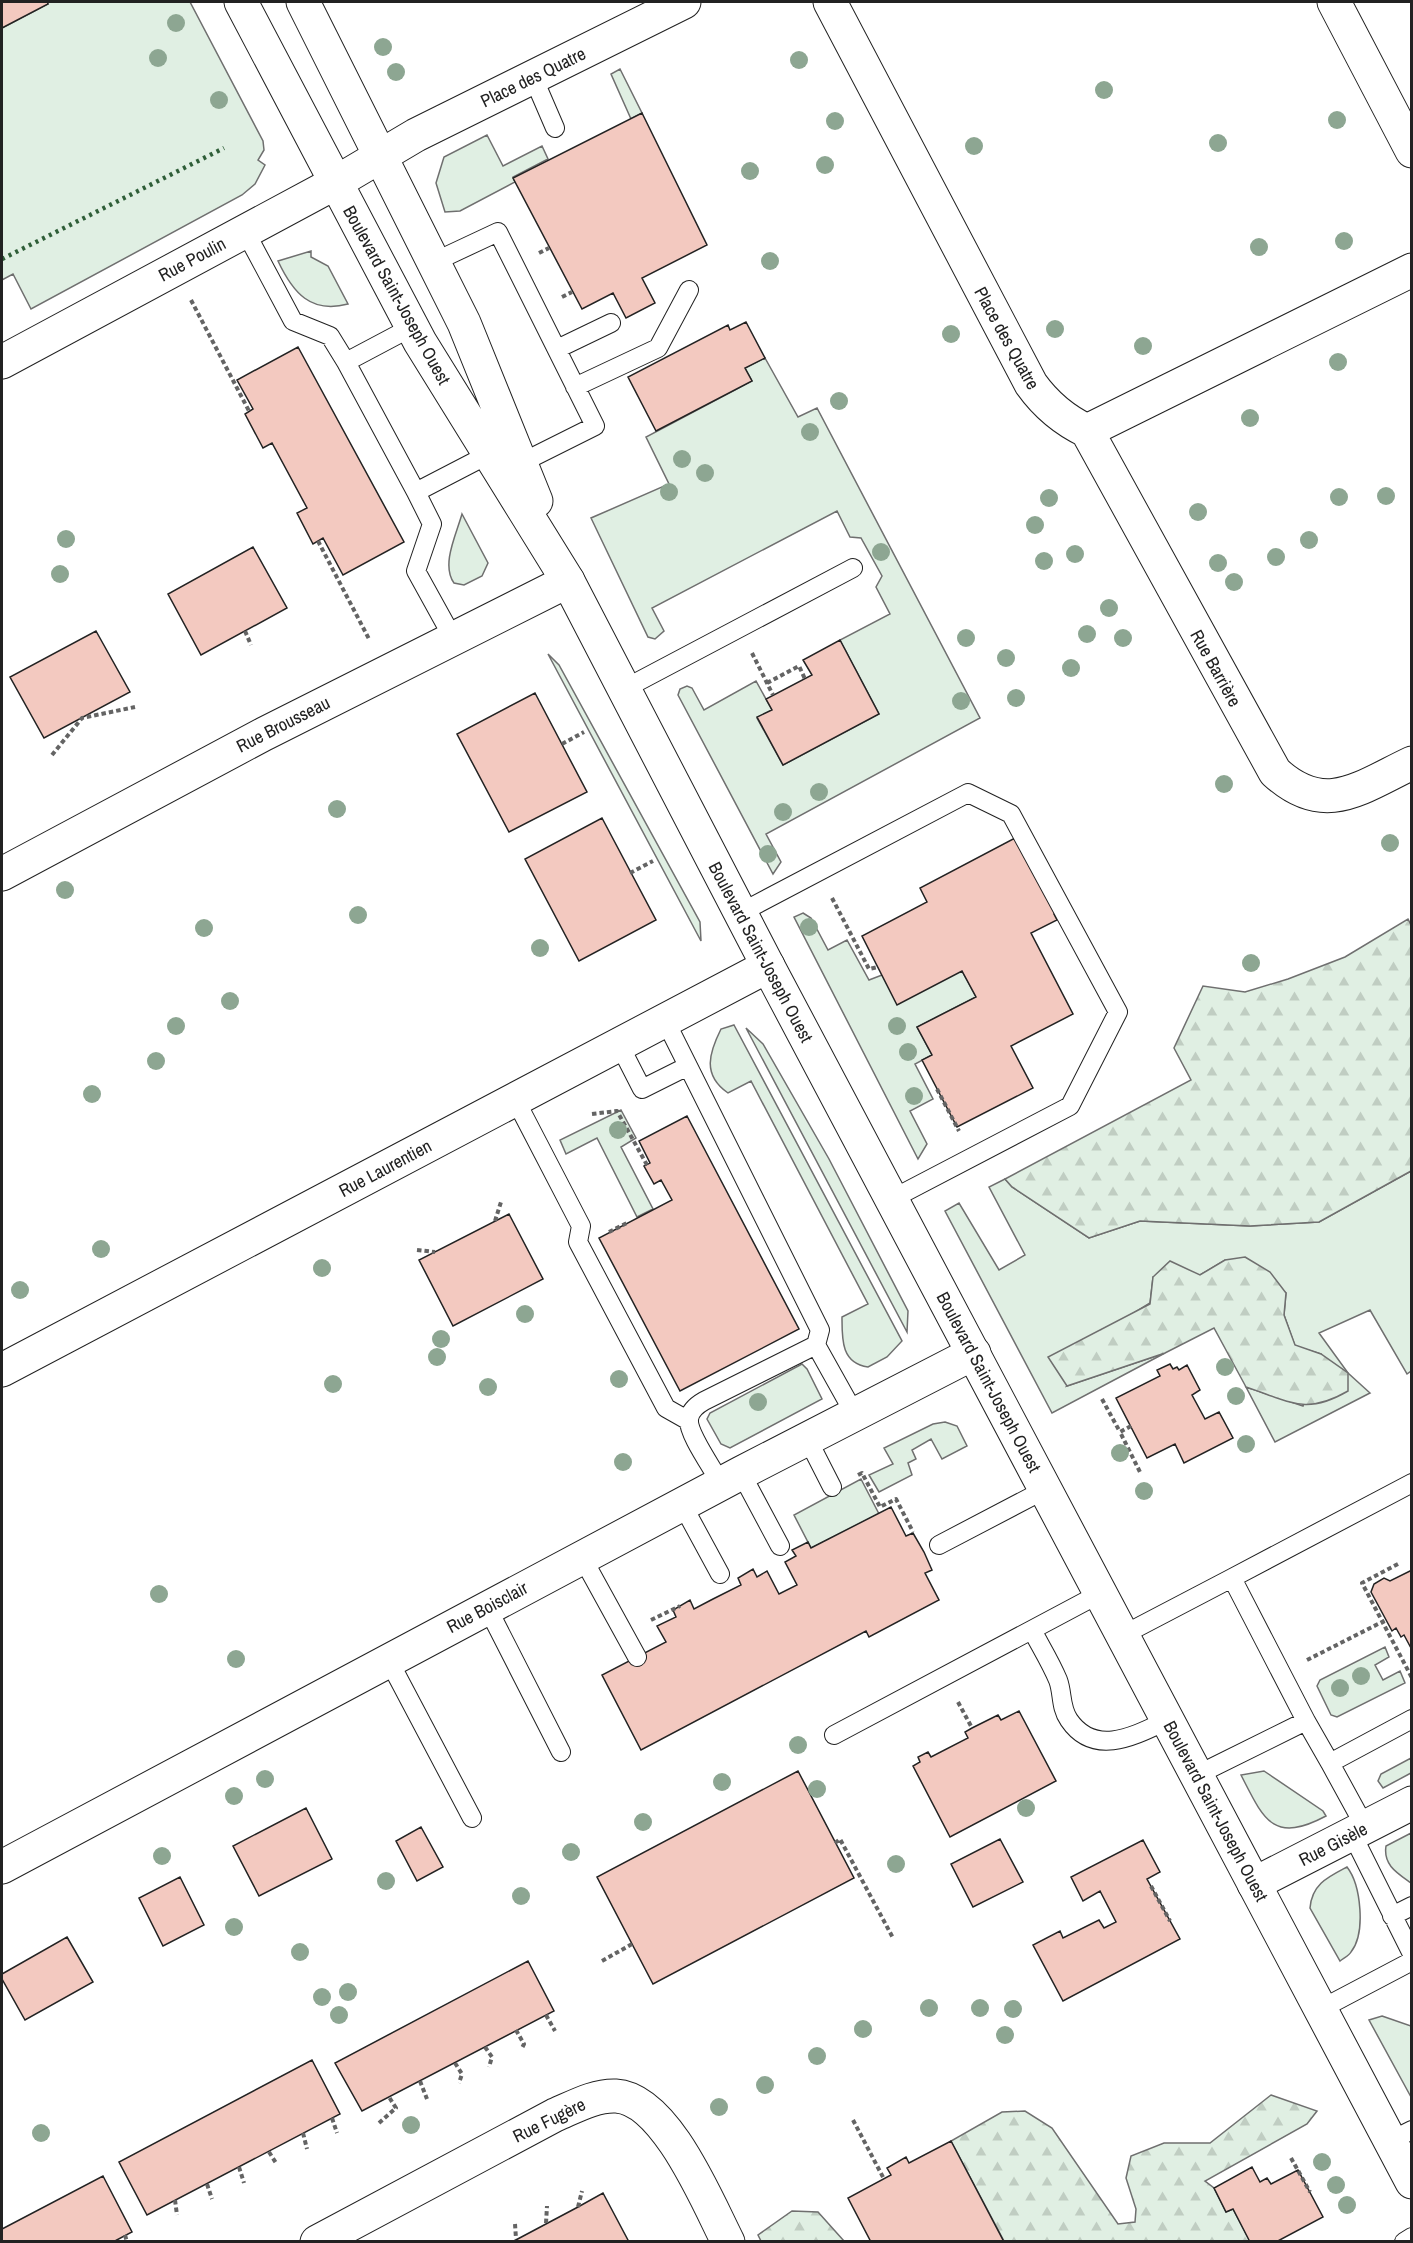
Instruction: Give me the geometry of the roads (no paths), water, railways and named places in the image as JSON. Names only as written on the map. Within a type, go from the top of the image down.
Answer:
[{"type":"street","name":"Boulevard Saint-Joseph Ouest","points":[[241,2],[412,327],[506,458],[740,913],[1254,1884],[1321,2009],[1401,2136],[1412,2182]]},
{"type":"street","name":"Boulevard Saint-Joseph Ouest","points":[[303,2],[382,155],[464,322],[506,458]]},
{"type":"street","name":"Place des Quatre","points":[[382,155],[416,135],[684,2]]},
{"type":"street","name":"Place des Quatre","points":[[830,2],[1031,384],[1058,413],[1087,431]]},
{"type":"street","points":[[1334,2],[1412,151]]},
{"type":"street","name":"Rue Poulin","points":[[2,362],[335,183],[382,155]]},
{"type":"street","points":[[1087,431],[1412,270]]},
{"type":"street","name":"Rue Barrière","points":[[1087,431],[1275,772],[1285,781],[1310,795],[1338,795],[1412,763]]},
{"type":"street","name":"Rue Brousseau","points":[[2,874],[264,734],[568,581]]},
{"type":"street","name":"Rue Laurentien","points":[[2,1370],[768,966]]},
{"type":"street","name":"Rue Boisclair","points":[[2,1867],[388,1659],[854,1413],[974,1353]]},
{"type":"street","name":"Rue Gisèle","points":[[1254,1884],[1412,1803]]},
{"type":"street","name":"Rue Fugère","points":[[317,2241],[555,2115],[595,2098],[616,2096],[642,2107],[669,2135],[686,2160],[728,2241]]},
{"type":"lane","points":[[532,77],[555,128]]},
{"type":"lane","points":[[245,231],[292,321],[330,336],[416,492],[432,524],[416,571],[453,638]]},
{"type":"lane","points":[[416,492],[595,426],[498,232],[435,262]]},
{"type":"lane","points":[[575,387],[658,348],[689,290]]},
{"type":"lane","points":[[557,349],[611,322]]},
{"type":"lane","points":[[346,362],[412,327]]},
{"type":"lane","points":[[624,689],[853,568]]},
{"type":"lane","points":[[740,913],[968,793],[1011,814],[1118,1012],[1070,1106],[892,1199]]},
{"type":"lane","points":[[665,1020],[820,1330],[816,1345],[854,1413]]},
{"type":"lane","points":[[619,1044],[642,1089],[688,1066]]},
{"type":"lane","points":[[515,1099],[581,1226],[578,1242],[666,1408],[688,1421],[780,1546]]},
{"type":"lane","points":[[688,1421],[695,1408],[704,1401],[816,1345]]},
{"type":"lane","points":[[807,1438],[832,1487]]},
{"type":"lane","points":[[1123,1635],[1412,1483]]},
{"type":"lane","points":[[939,1545],[1046,1489]]},
{"type":"lane","points":[[682,1504],[720,1575]]},
{"type":"lane","points":[[582,1557],[637,1657]]},
{"type":"lane","points":[[1232,1578],[1330,1763],[1392,1916],[1412,1954]]},
{"type":"lane","points":[[834,1735],[1101,1593]]},
{"type":"lane","points":[[487,1607],[561,1752]]},
{"type":"lane","points":[[1032,1630],[1059,1682],[1061,1703],[1069,1719],[1080,1731],[1096,1740],[1109,1742],[1129,1739],[1168,1720]]},
{"type":"lane","points":[[388,1659],[472,1818]]},
{"type":"lane","points":[[1330,1763],[1412,1719]]},
{"type":"lane","points":[[1197,1775],[1306,1721]]},
{"type":"lane","points":[[1392,1916],[1412,1906]]},
{"type":"lane","points":[[1321,2009],[1412,1961]]},
{"type":"lane","points":[[1404,2241],[1412,2237]]}]
